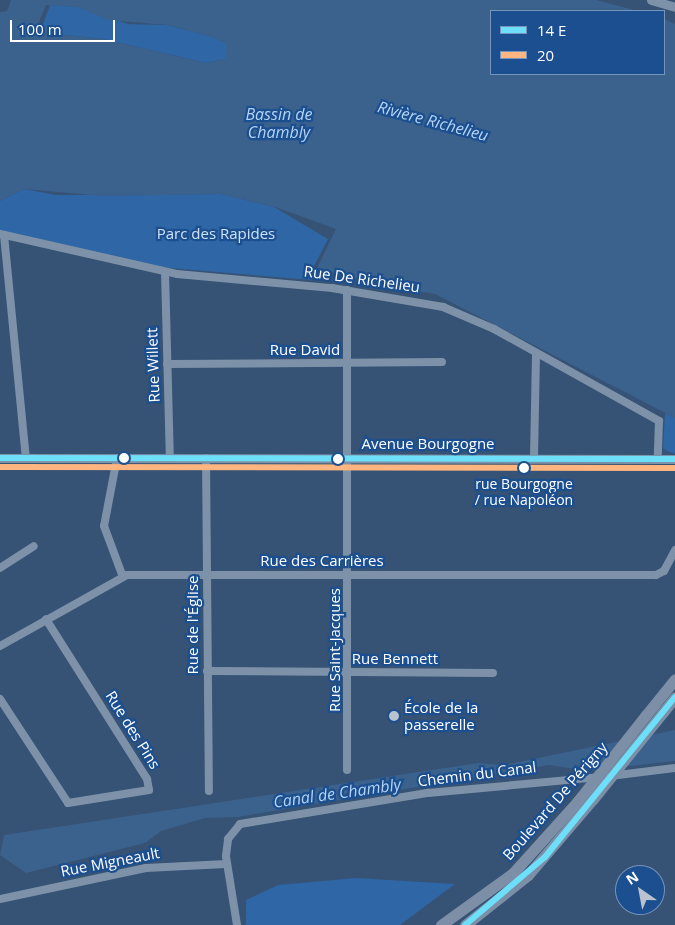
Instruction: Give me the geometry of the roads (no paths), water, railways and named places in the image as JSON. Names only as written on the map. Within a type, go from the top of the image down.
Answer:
[{"type":"main road","name":"Boulevard De Périgny","points":[[441,925],[508,878],[577,802],[675,678]]},
{"type":"main road","name":"Boulevard De Périgny","points":[[465,925],[528,875],[593,799],[675,697]]},
{"type":"street","points":[[651,0],[675,7]]},
{"type":"street","points":[[2,234],[4,268],[26,458]]},
{"type":"street","name":"Rue De Richelieu","points":[[2,234],[165,272],[347,290],[442,307],[536,353],[659,420],[658,458]]},
{"type":"street","name":"Rue Willett","points":[[165,272],[170,458]]},
{"type":"street","name":"Rue Saint-Jacques","points":[[347,290],[349,672],[347,770]]},
{"type":"street","points":[[534,458],[536,353]]},
{"type":"street","name":"Rue David","points":[[167,364],[442,362]]},
{"type":"street","name":"Avenue Bourgogne","points":[[0,458],[675,459]]},
{"type":"street","points":[[117,458],[104,526],[123,577]]},
{"type":"street","name":"Rue de l'Église","points":[[206,458],[209,791]]},
{"type":"street","points":[[0,568],[34,546]]},
{"type":"street","name":"Rue des Carrières","points":[[0,646],[123,577],[662,573],[675,550]]},
{"type":"street","name":"Rue des Pins","points":[[0,699],[63,798],[71,804],[141,795],[150,784],[46,619]]},
{"type":"street","name":"Rue Bennett","points":[[208,671],[493,673]]},
{"type":"street","name":"Chemin du Canal","points":[[237,925],[226,864],[231,832],[255,820],[428,793],[675,768]]},
{"type":"street","name":"Rue Migneault","points":[[0,899],[146,868],[226,864]]},
{"type":"water","points":[[11,0],[596,0],[634,10],[490,10],[490,75],[665,75],[665,19],[675,24],[675,418],[435,294],[409,290],[387,279],[361,280],[317,268],[336,229],[275,207],[221,194],[104,196],[24,189],[0,201],[0,12],[7,11]],"holes":[[[46,5],[78,7],[108,20],[167,25],[213,37],[226,43],[226,59],[206,63],[103,39],[56,34],[39,22]]]},
{"type":"water","name":"Canal de Chambly","points":[[675,730],[675,761],[587,771],[549,765],[238,817],[205,818],[161,831],[145,843],[26,873],[0,855],[4,835],[478,763],[503,765]]},
{"type":"place","name":"rue Bourgogne / rue Napoléon","points":[[524,468]]},
{"type":"place","name":"École de la passerelle","points":[[394,716]]},
{"type":"water label","name":"Rivière Richelieu","points":[[433,121]]},
{"type":"water label","name":"Bassin de Chambly","points":[[279,123]]},
{"type":"park label","name":"Parc des Rapides","points":[[216,234]]}]
